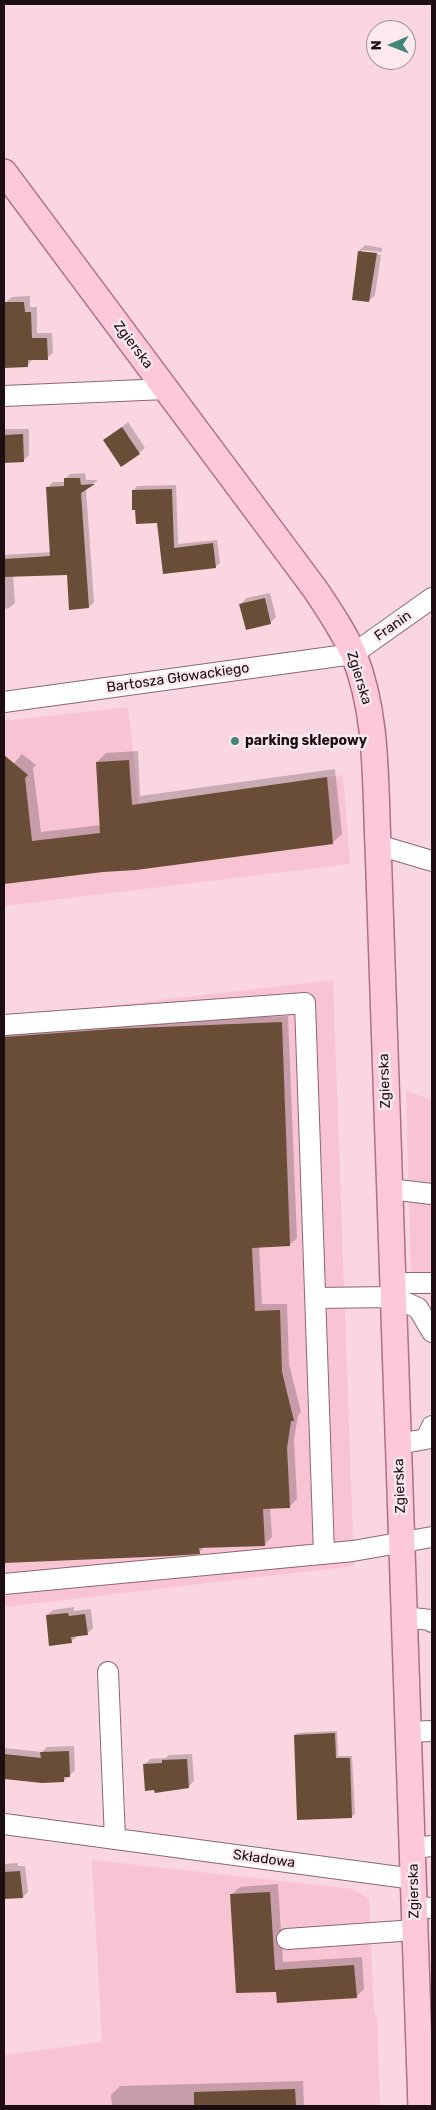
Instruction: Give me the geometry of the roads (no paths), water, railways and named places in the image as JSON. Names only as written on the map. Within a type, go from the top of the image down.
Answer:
[{"type":"main road","name":"Zgierska","points":[[4,172],[315,589],[353,654],[365,694],[372,732],[378,845],[404,1618],[420,1731],[423,1847],[414,1879],[420,1915],[421,2106]]},
{"type":"street","points":[[4,396],[166,389]]},
{"type":"street","name":"Franin","points":[[353,654],[432,598]]},
{"type":"street","name":"Bartosza Głowackiego","points":[[4,702],[353,654]]},
{"type":"street","points":[[378,845],[432,862]]},
{"type":"street","points":[[4,1025],[305,1003],[324,1554]]},
{"type":"street","points":[[389,1189],[432,1194]]},
{"type":"street","points":[[316,1298],[393,1290],[432,1283]]},
{"type":"street","points":[[393,1290],[418,1308],[432,1332]]},
{"type":"street","points":[[398,1444],[426,1439],[432,1426]]},
{"type":"street","points":[[4,1584],[353,1551],[432,1537]]},
{"type":"street","points":[[404,1618],[430,1620],[432,1622]]},
{"type":"street","points":[[108,1672],[114,1839]]},
{"type":"street","name":"Składowa","points":[[4,1824],[414,1879]]},
{"type":"street","points":[[287,1939],[420,1915]]},
{"type":"place","name":"parking sklepowy","points":[[235,741]]}]
